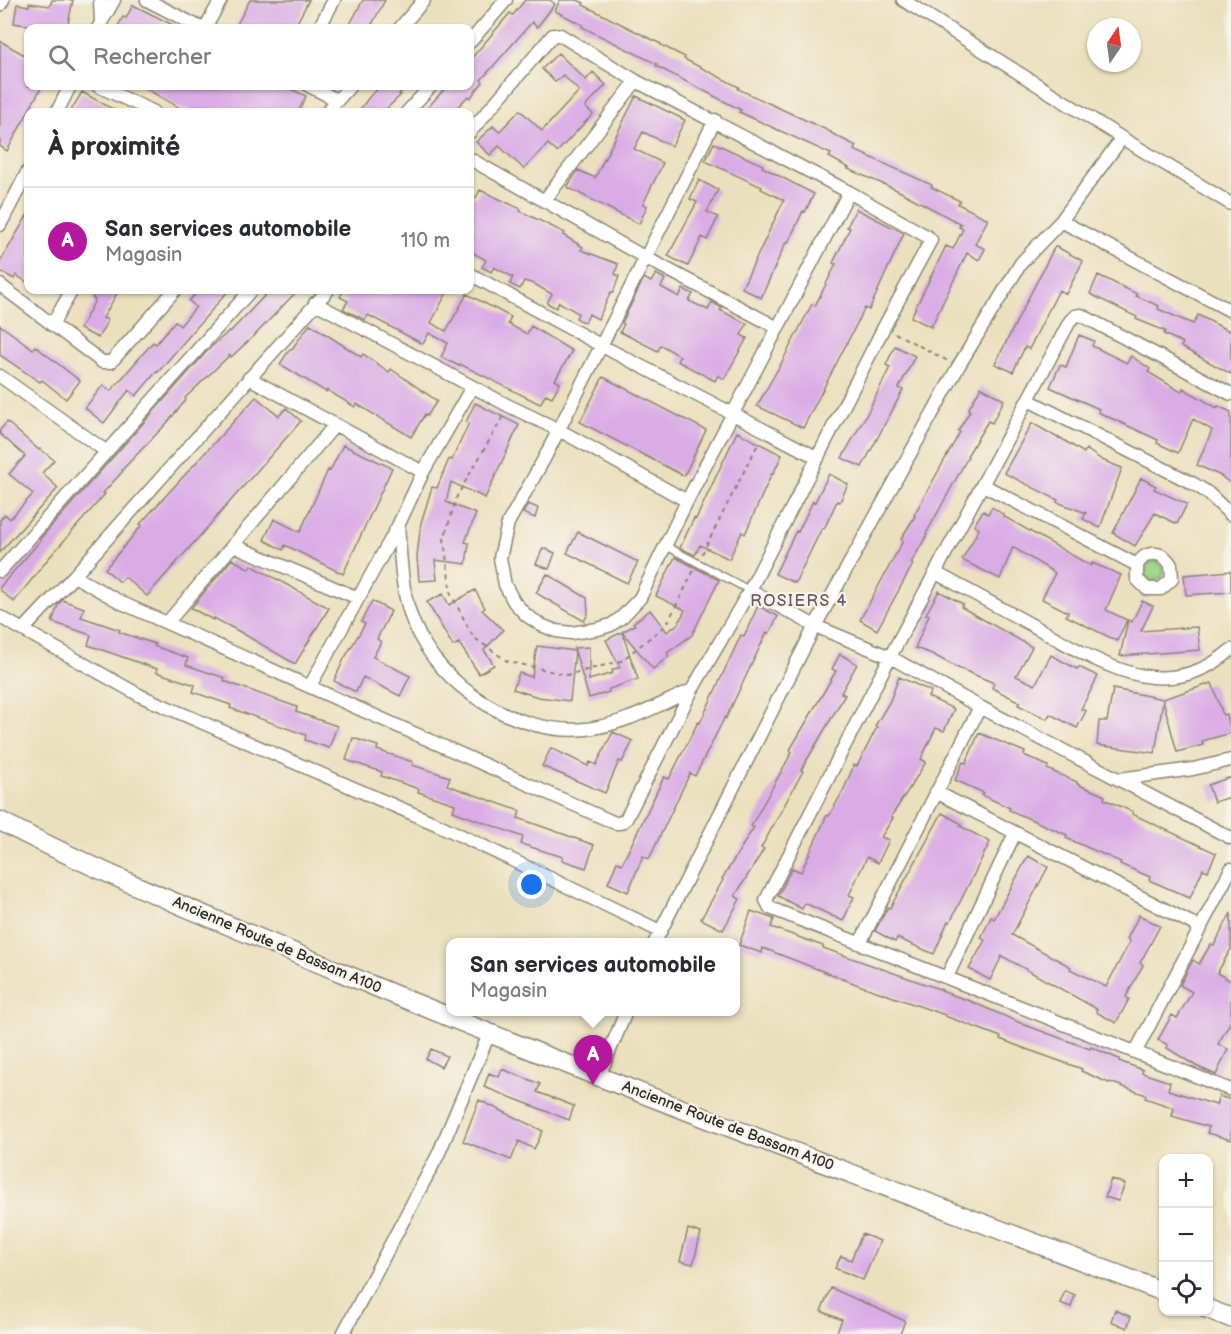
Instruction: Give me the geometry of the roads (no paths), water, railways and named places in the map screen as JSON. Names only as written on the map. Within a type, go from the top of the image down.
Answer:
[{"type":"main road","name":"Ancienne Route de Bassam A100","points":[[0,821],[45,844],[150,891],[446,1016]]},
{"type":"main road","name":"Ancienne Route de Bassam A100","points":[[446,1016],[1159,1290]]},
{"type":"main road","points":[[1213,1311],[1231,1318]]},
{"type":"street","points":[[0,5],[3,0]]},
{"type":"street","points":[[100,0],[100,24]]},
{"type":"street","points":[[101,24],[114,0]]},
{"type":"street","points":[[147,0],[195,24]]},
{"type":"street","points":[[206,24],[221,0]]},
{"type":"street","points":[[321,24],[334,0]]},
{"type":"street","points":[[403,24],[424,0]]},
{"type":"street","points":[[474,37],[506,0]]},
{"type":"street","points":[[903,0],[1231,204]]},
{"type":"street","points":[[74,576],[122,603],[615,823],[626,819],[692,690],[750,590],[931,240],[849,192],[715,120],[636,81],[560,35],[553,35],[474,127]]},
{"type":"street","points":[[544,201],[636,81]]},
{"type":"street","points":[[59,108],[68,90]]},
{"type":"street","points":[[107,90],[145,108]]},
{"type":"street","points":[[317,90],[337,100]]},
{"type":"street","points":[[330,108],[346,90]]},
{"type":"street","points":[[411,108],[427,90]]},
{"type":"street","points":[[715,120],[602,346],[503,536],[500,558],[505,585],[514,602],[540,625],[556,631],[584,632],[611,625],[640,598],[687,501],[849,192]]},
{"type":"street","points":[[0,617],[141,696],[441,825],[658,937],[815,626],[958,367],[1021,263],[1061,221],[1122,138]]},
{"type":"street","points":[[474,161],[646,258],[778,328]]},
{"type":"street","points":[[0,225],[24,179]]},
{"type":"street","points":[[1061,221],[1231,311]]},
{"type":"street","points":[[474,276],[602,346],[818,458]]},
{"type":"street","points":[[0,285],[102,362],[111,362],[171,294]]},
{"type":"street","points":[[52,325],[70,294]]},
{"type":"street","points":[[0,571],[247,294]]},
{"type":"street","points":[[23,630],[74,576],[324,294]]},
{"type":"street","points":[[315,303],[472,387],[559,430],[687,501]]},
{"type":"street","points":[[1231,394],[1081,315],[1075,316],[1070,321],[890,657],[766,900],[770,908],[1231,1090]]},
{"type":"street","points":[[0,376],[107,452]]},
{"type":"street","points":[[249,378],[423,472]]},
{"type":"street","points":[[310,686],[398,526],[423,472],[472,387]]},
{"type":"street","points":[[1028,400],[1194,484],[1208,493],[1231,515]]},
{"type":"street","points":[[167,623],[335,425]]},
{"type":"street","points":[[983,485],[1137,564]]},
{"type":"street","points":[[398,526],[404,590],[414,625],[437,665],[458,686],[494,709],[534,724],[584,729],[630,718],[692,690]]},
{"type":"street","points":[[233,545],[358,598]]},
{"type":"street","points":[[936,573],[1098,662],[1134,675],[1153,678],[1181,676],[1208,667],[1231,650]]},
{"type":"street","points":[[750,590],[815,626],[890,657],[980,707],[1231,838]]},
{"type":"street","points":[[860,943],[980,707]]},
{"type":"street","points":[[1119,779],[1184,771],[1231,760]]},
{"type":"street","points":[[936,792],[1201,928]]},
{"type":"street","points":[[947,977],[1016,833]]},
{"type":"street","points":[[1136,1051],[1231,869]]},
{"type":"street","points":[[599,1076],[624,1016]]},
{"type":"street","points":[[343,1334],[438,1155],[489,1034]]},
{"type":"lane","points":[[665,546],[750,590]]},
{"type":"place","name":"San services automobile","points":[[593,1085]]},
{"type":"district","name":"ROSIERS 4","points":[[799,601]]}]
